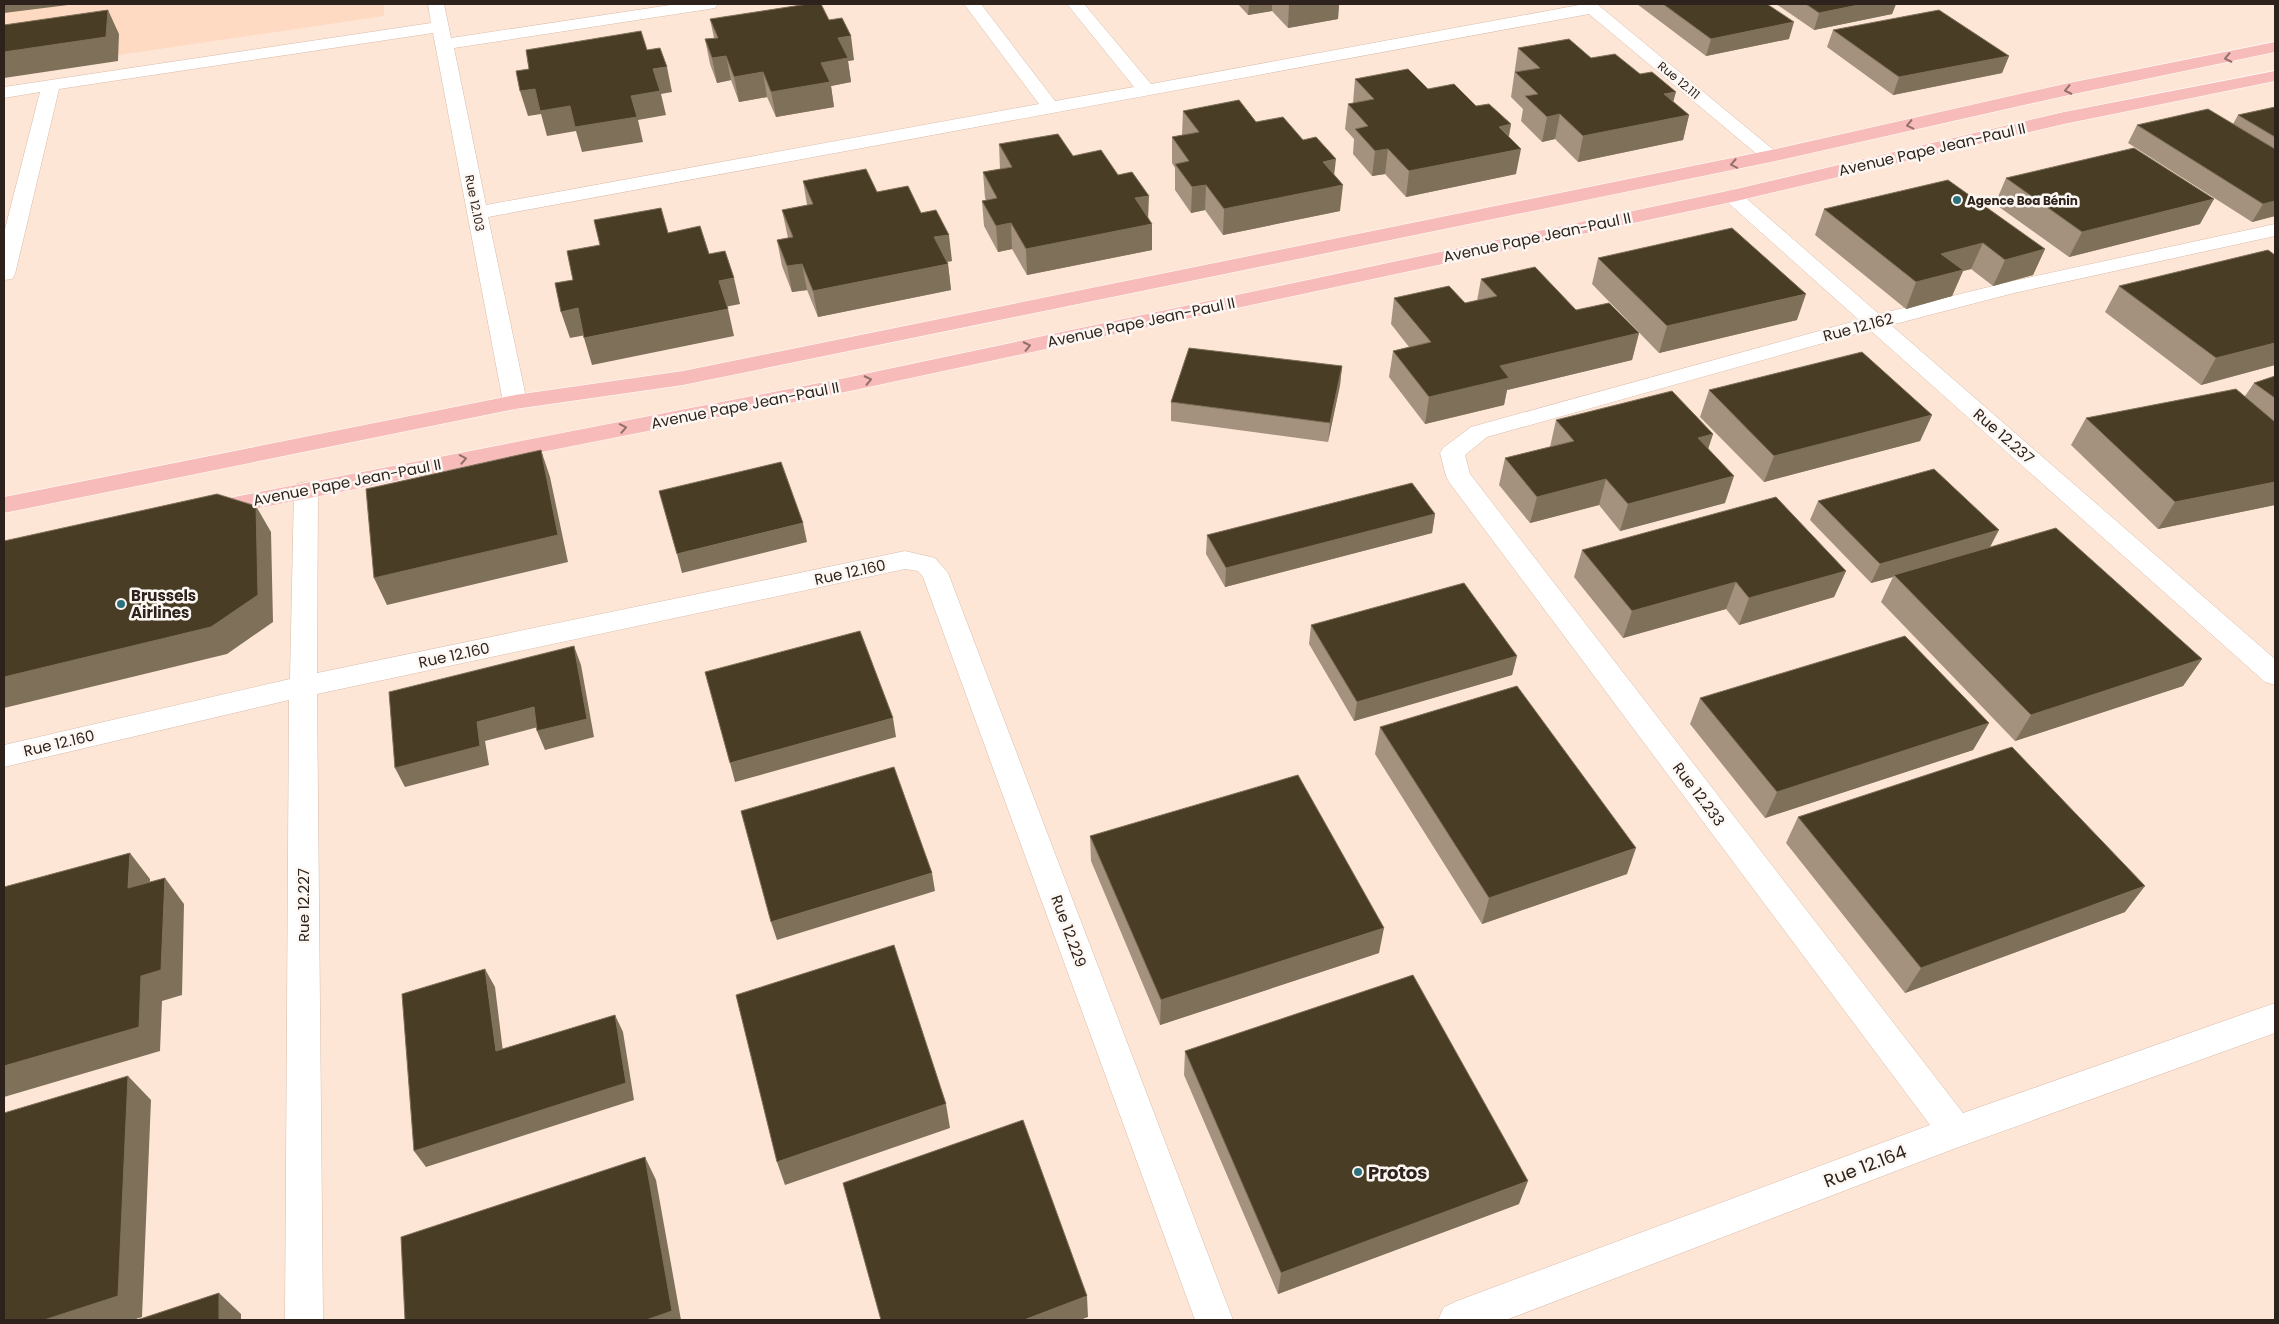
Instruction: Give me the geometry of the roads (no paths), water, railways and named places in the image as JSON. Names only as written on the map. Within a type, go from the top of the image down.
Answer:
[{"type":"main road","name":"Avenue Pape Jean-Paul II","points":[[4,505],[515,402],[683,378],[1771,156],[2069,89],[2275,47]]},
{"type":"main road","name":"Avenue Pape Jean-Paul II","points":[[189,514],[850,384],[1732,196],[2064,118],[2275,76]]},
{"type":"street","name":"Rue 12.103","points":[[436,4],[515,402]]},
{"type":"street","points":[[4,92],[709,4]]},
{"type":"street","points":[[972,4],[1051,108]]},
{"type":"street","points":[[1075,4],[1146,90]]},
{"type":"street","points":[[477,213],[1051,108],[1590,6]]},
{"type":"street","name":"Rue 12.111","points":[[1590,6],[1771,156]]},
{"type":"street","points":[[4,274],[51,85]]},
{"type":"street","name":"Rue 12.237","points":[[1732,196],[2275,675]]},
{"type":"street","name":"Rue 12.162","points":[[1452,453],[1478,432],[1875,322],[2013,287],[2272,233]]},
{"type":"street","name":"Rue 12.233","points":[[1452,453],[1458,476],[1956,1132]]},
{"type":"street","name":"Rue 12.227","points":[[304,1320],[304,686],[306,490]]},
{"type":"street","name":"Rue 12.160","points":[[4,756],[304,686],[905,560]]},
{"type":"street","name":"Rue 12.229","points":[[905,560],[926,564],[935,572],[1214,1320]]},
{"type":"street","name":"Rue 12.164","points":[[1458,1320],[1956,1132],[2270,1027]]},
{"type":"place","name":"Agence Boa Bénin","points":[[1957,200]]},
{"type":"place","name":"Brussels Airlines","points":[[121,604]]},
{"type":"place","name":"Protos","points":[[1358,1172]]}]
